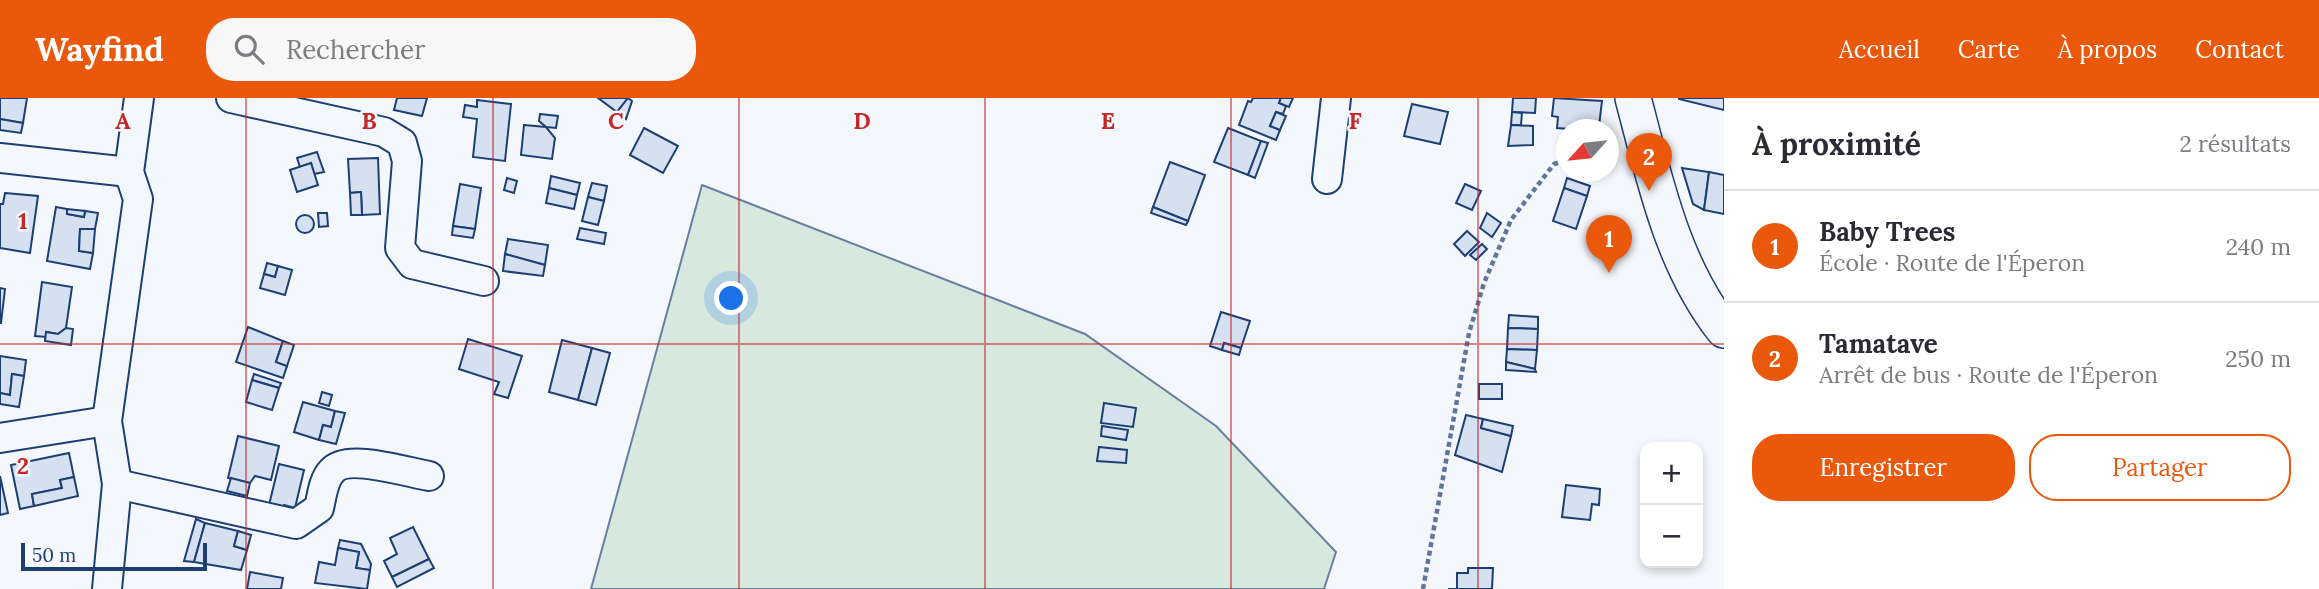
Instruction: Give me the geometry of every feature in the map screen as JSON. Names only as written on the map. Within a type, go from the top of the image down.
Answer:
[{"type":"main road","points":[[1633,98],[1672,233],[1691,280],[1724,330]]},
{"type":"street","points":[[107,589],[117,484],[107,421],[138,199],[129,172],[139,98]]},
{"type":"street","points":[[234,98],[384,132],[402,144],[407,161],[400,248],[412,264],[484,281]]},
{"type":"street","points":[[1327,179],[1336,98]]},
{"type":"street","points":[[0,158],[129,172]]},
{"type":"street","points":[[0,438],[107,421]]},
{"type":"street","points":[[117,484],[296,524],[319,508],[326,480],[333,469],[348,461],[429,476]]},
{"type":"path","points":[[1423,589],[1466,346],[1484,283],[1511,220],[1556,164]]},
{"type":"shaded area","points":[[702,185],[1085,334],[1216,426],[1336,552],[1324,589],[591,589]]},
{"type":"building","points":[[0,98],[27,98],[23,123],[0,119]]},
{"type":"building","points":[[397,98],[427,98],[422,116],[394,110]]},
{"type":"building","points":[[598,98],[628,98],[617,112]]},
{"type":"building","points":[[628,98],[632,101],[626,119],[617,112]]},
{"type":"building","points":[[1253,98],[1281,98],[1279,103],[1286,106],[1283,114],[1276,112],[1270,126],[1280,130],[1276,140],[1239,125],[1248,101],[1251,102]]},
{"type":"building","points":[[1281,98],[1293,98],[1289,107],[1279,103]]},
{"type":"building","points":[[1513,98],[1536,98],[1535,113],[1512,112]]},
{"type":"building","points":[[1554,98],[1602,101],[1600,119],[1558,119],[1552,116]]},
{"type":"building","points":[[1724,98],[1724,110],[1679,99]]},
{"type":"building","points":[[477,100],[511,104],[505,161],[473,157],[477,119],[463,117],[465,105],[477,107]]},
{"type":"building","points":[[1412,104],[1448,112],[1440,144],[1404,136]]},
{"type":"building","points":[[1276,112],[1286,116],[1280,130],[1270,126]]},
{"type":"building","points":[[1512,112],[1522,113],[1521,125],[1511,125]]},
{"type":"building","points":[[540,114],[558,116],[556,128],[546,127],[539,121]]},
{"type":"building","points":[[0,119],[23,123],[21,133],[0,130]]},
{"type":"building","points":[[524,125],[546,127],[555,138],[552,159],[521,155]]},
{"type":"building","points":[[1511,125],[1533,126],[1533,145],[1508,146]]},
{"type":"building","points":[[644,128],[678,146],[663,173],[630,155]]},
{"type":"building","points":[[1228,128],[1261,141],[1248,175],[1214,162]]},
{"type":"building","points":[[1261,141],[1268,143],[1255,178],[1248,175]]},
{"type":"building","points":[[317,152],[324,172],[314,174],[311,163],[300,167],[297,158]]},
{"type":"building","points":[[378,158],[380,214],[362,215],[361,192],[350,193],[348,159]]},
{"type":"building","points":[[1170,162],[1205,175],[1188,221],[1153,207]]},
{"type":"building","points":[[311,163],[318,185],[297,192],[290,170]]},
{"type":"building","points":[[1682,168],[1709,172],[1704,210],[1693,204]]},
{"type":"building","points":[[1709,172],[1724,175],[1724,214],[1704,210]]},
{"type":"building","points":[[551,176],[580,183],[577,195],[549,188]]},
{"type":"building","points":[[507,178],[517,181],[514,193],[504,190]]},
{"type":"building","points":[[1566,182],[1590,186],[1587,196],[1564,188]]},
{"type":"building","points":[[592,183],[607,186],[604,201],[588,197]]},
{"type":"building","points":[[460,184],[481,188],[475,229],[453,226]]},
{"type":"building","points":[[1465,184],[1481,191],[1472,210],[1456,203]]},
{"type":"building","points":[[549,188],[577,195],[574,209],[546,203]]},
{"type":"building","points":[[1564,188],[1587,196],[1576,229],[1553,221]]},
{"type":"building","points":[[361,192],[362,215],[351,215],[350,193]]},
{"type":"building","points":[[5,193],[38,196],[30,253],[0,248],[0,204],[3,204]]},
{"type":"building","points":[[588,197],[604,201],[598,225],[582,221]]},
{"type":"building","points":[[56,207],[67,209],[67,214],[84,217],[85,211],[98,213],[95,229],[80,229],[79,251],[93,253],[90,269],[47,261]]},
{"type":"building","points":[[1153,207],[1188,221],[1186,225],[1151,213]]},
{"type":"building","points":[[67,209],[85,211],[84,217],[67,214]]},
{"type":"building","points":[[318,213],[327,213],[328,226],[319,227]]},
{"type":"building","points":[[1487,213],[1501,223],[1492,237],[1480,228]]},
{"type":"building","points":[[301,215],[309,215],[314,224],[312,231],[301,233],[296,228],[296,220]]},
{"type":"building","points":[[453,226],[475,229],[473,238],[452,235]]},
{"type":"building","points":[[580,228],[606,233],[604,244],[577,239]]},
{"type":"building","points":[[80,229],[95,229],[93,253],[79,251]]},
{"type":"building","points":[[1467,231],[1479,242],[1465,256],[1454,244]]},
{"type":"building","points":[[508,239],[548,245],[545,265],[505,254]]},
{"type":"building","points":[[1482,244],[1487,249],[1476,260],[1470,255]]},
{"type":"building","points":[[505,254],[545,265],[543,276],[503,271]]},
{"type":"building","points":[[267,263],[278,266],[275,277],[264,274]]},
{"type":"building","points":[[278,266],[292,270],[285,295],[260,288],[264,274],[275,277]]},
{"type":"building","points":[[42,282],[72,287],[66,328],[58,334],[46,332],[46,337],[35,336]]},
{"type":"building","points":[[0,288],[5,289],[1,323],[0,323]]},
{"type":"building","points":[[1221,312],[1250,321],[1241,348],[1224,343],[1222,350],[1210,346]]},
{"type":"building","points":[[1509,315],[1538,317],[1538,329],[1508,328]]},
{"type":"building","points":[[248,327],[283,341],[276,362],[287,366],[283,378],[236,362]]},
{"type":"building","points":[[66,328],[73,329],[71,345],[45,341],[46,332],[58,334]]},
{"type":"building","points":[[1508,328],[1538,329],[1537,350],[1507,349]]},
{"type":"building","points":[[468,339],[522,356],[508,398],[494,394],[499,382],[459,369]]},
{"type":"building","points":[[562,340],[592,348],[578,400],[549,392]]},
{"type":"building","points":[[283,341],[294,345],[287,366],[276,362]]},
{"type":"building","points":[[1224,343],[1241,348],[1239,355],[1222,350]]},
{"type":"building","points":[[592,348],[610,353],[596,405],[578,400]]},
{"type":"building","points":[[1507,349],[1537,350],[1535,369],[1506,362]]},
{"type":"building","points":[[0,356],[26,360],[24,376],[12,374],[10,395],[0,393]]},
{"type":"building","points":[[1506,362],[1535,369],[1536,372],[1506,370]]},
{"type":"building","points":[[12,374],[24,376],[19,407],[0,404],[0,393],[10,395]]},
{"type":"building","points":[[254,374],[281,383],[279,388],[252,380]]},
{"type":"building","points":[[252,380],[279,388],[272,410],[246,402]]},
{"type":"building","points":[[1479,384],[1502,384],[1502,399],[1479,399]]},
{"type":"building","points":[[322,392],[332,395],[329,406],[319,403]]},
{"type":"building","points":[[303,402],[335,411],[331,427],[323,425],[319,440],[294,432]]},
{"type":"building","points":[[1104,403],[1136,408],[1133,427],[1101,423]]},
{"type":"building","points":[[335,411],[345,413],[336,444],[319,440],[323,425],[331,427]]},
{"type":"building","points":[[1466,415],[1483,419],[1481,428],[1511,436],[1502,472],[1455,455]]},
{"type":"building","points":[[1483,419],[1513,426],[1511,436],[1481,428]]},
{"type":"building","points":[[1102,426],[1128,430],[1126,440],[1101,436]]},
{"type":"building","points":[[238,436],[279,446],[271,480],[255,476],[250,483],[228,478]]},
{"type":"building","points":[[1099,447],[1127,450],[1126,463],[1097,461]]},
{"type":"building","points":[[69,453],[74,477],[60,480],[62,488],[32,494],[34,506],[20,509],[11,465]]},
{"type":"building","points":[[279,464],[304,470],[295,508],[284,505],[283,512],[268,509]]},
{"type":"building","points":[[0,476],[8,513],[0,515]]},
{"type":"building","points":[[74,477],[78,496],[34,506],[32,494],[62,488],[60,480]]},
{"type":"building","points":[[231,478],[250,483],[247,496],[227,491]]},
{"type":"building","points":[[1566,485],[1600,489],[1599,505],[1592,504],[1590,520],[1562,517]]},
{"type":"building","points":[[196,519],[205,523],[194,562],[184,561]]},
{"type":"building","points":[[205,523],[238,531],[234,546],[247,550],[241,570],[194,562]]},
{"type":"building","points":[[413,527],[429,559],[392,577],[384,561],[397,554],[390,538]]},
{"type":"building","points":[[238,531],[251,535],[247,550],[234,546]]},
{"type":"building","points":[[340,540],[361,544],[371,564],[370,570],[356,568],[359,552],[338,548]]},
{"type":"building","points":[[338,548],[359,552],[356,568],[370,570],[367,589],[315,583],[319,562],[335,565]]},
{"type":"building","points":[[429,559],[434,568],[397,587],[392,577]]},
{"type":"building","points":[[1468,568],[1493,568],[1492,589],[1457,589],[1457,573],[1468,573]]},
{"type":"building","points":[[250,572],[283,578],[281,589],[247,589]]},
{"type":"place","name":"Tamatave","points":[[1649,191]]},
{"type":"place","name":"Baby Trees","points":[[1609,273]]}]
